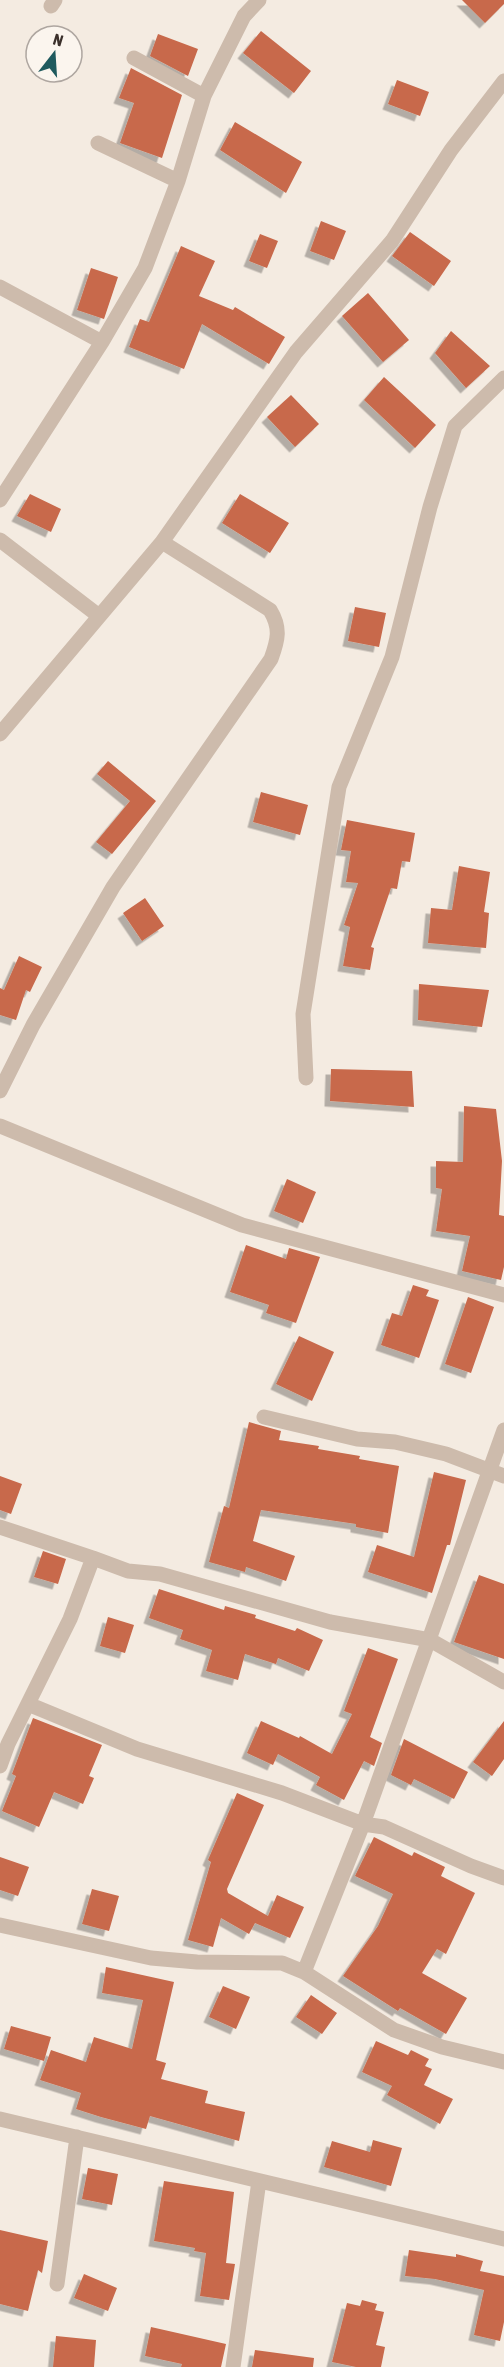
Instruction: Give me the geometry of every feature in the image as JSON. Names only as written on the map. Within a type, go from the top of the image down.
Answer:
[{"type":"street","points":[[0,500],[102,342],[145,268],[178,181],[204,96],[244,16],[259,0]]},
{"type":"street","points":[[134,58],[204,96]]},
{"type":"street","points":[[0,734],[162,542],[296,352],[392,241],[451,150],[504,81]]},
{"type":"street","points":[[98,143],[178,181]]},
{"type":"street","points":[[0,287],[102,342]]},
{"type":"street","points":[[306,1078],[303,1014],[339,787],[392,657],[430,507],[455,426],[504,378]]},
{"type":"street","points":[[0,540],[99,616]]},
{"type":"street","points":[[0,1091],[33,1025],[113,887],[271,659],[279,638],[277,621],[270,610],[162,542]]},
{"type":"street","points":[[0,1126],[242,1225],[504,1295]]},
{"type":"street","points":[[264,1417],[357,1439],[395,1442],[446,1454],[497,1474]]},
{"type":"street","points":[[304,1972],[363,1824],[430,1640],[497,1474],[504,1430]]},
{"type":"street","points":[[0,1527],[128,1571],[160,1574],[330,1622],[430,1640],[504,1682]]},
{"type":"street","points":[[0,1766],[4,1743],[28,1704],[70,1619],[93,1558]]},
{"type":"street","points":[[28,1704],[137,1749],[282,1793],[363,1824],[384,1827],[471,1866],[504,1878]]},
{"type":"street","points":[[0,1925],[151,1958],[197,1962],[282,1963],[304,1972],[394,2030],[442,2047],[504,2062]]},
{"type":"street","points":[[0,2119],[504,2239]]},
{"type":"street","points":[[57,2284],[77,2138]]},
{"type":"street","points":[[233,2367],[259,2181]]},
{"type":"building","points":[[462,0],[504,0],[504,4],[485,23]]},
{"type":"building","points":[[261,31],[311,71],[294,93],[243,53]]},
{"type":"building","points":[[158,34],[198,49],[188,76],[150,56]]},
{"type":"building","points":[[131,68],[182,95],[162,158],[120,143],[134,103],[119,98]]},
{"type":"building","points":[[397,80],[429,92],[420,116],[388,104]]},
{"type":"building","points":[[235,122],[302,162],[286,193],[220,150]]},
{"type":"building","points":[[321,221],[346,231],[334,260],[310,251]]},
{"type":"building","points":[[410,232],[451,261],[434,286],[392,256]]},
{"type":"building","points":[[260,234],[278,241],[267,268],[249,261]]},
{"type":"building","points":[[181,246],[215,261],[199,296],[233,310],[235,307],[285,337],[269,364],[202,324],[184,369],[129,347],[140,319],[149,322]]},
{"type":"building","points":[[91,268],[118,277],[104,319],[77,310]]},
{"type":"building","points":[[368,293],[409,340],[383,362],[342,316]]},
{"type":"building","points":[[451,331],[490,366],[466,388],[435,353]]},
{"type":"building","points":[[384,377],[436,425],[415,448],[364,400]]},
{"type":"building","points":[[291,395],[319,424],[295,447],[267,417]]},
{"type":"building","points":[[30,494],[61,509],[51,532],[17,516]]},
{"type":"building","points":[[240,494],[289,523],[270,553],[222,523]]},
{"type":"building","points":[[355,607],[386,613],[379,647],[348,641]]},
{"type":"building","points":[[108,761],[156,801],[112,854],[96,842],[130,801],[97,774]]},
{"type":"building","points":[[261,792],[308,805],[300,835],[253,822]]},
{"type":"building","points":[[347,820],[415,833],[410,862],[402,861],[397,889],[391,888],[371,947],[374,948],[370,970],[343,966],[350,927],[344,925],[358,883],[346,882],[351,851],[341,850]]},
{"type":"building","points":[[459,866],[490,872],[484,912],[489,913],[486,948],[428,943],[431,908],[452,910]]},
{"type":"building","points":[[145,898],[164,926],[142,941],[123,913]]},
{"type":"building","points":[[19,956],[42,967],[30,992],[26,990],[16,1020],[0,1015],[0,988],[4,990]]},
{"type":"building","points":[[419,984],[489,990],[482,1027],[418,1020]]},
{"type":"building","points":[[331,1069],[412,1071],[414,1107],[330,1101]]},
{"type":"building","points":[[464,1106],[496,1109],[502,1161],[499,1215],[504,1216],[504,1267],[501,1280],[462,1271],[470,1236],[436,1231],[442,1189],[436,1188],[436,1161],[463,1162]]},
{"type":"building","points":[[287,1179],[316,1192],[303,1223],[274,1211]]},
{"type":"building","points":[[246,1245],[286,1259],[289,1248],[320,1257],[296,1323],[266,1313],[269,1305],[230,1292]]},
{"type":"building","points":[[413,1285],[429,1290],[426,1296],[439,1300],[419,1358],[381,1345],[392,1313],[402,1316]]},
{"type":"building","points":[[468,1297],[494,1307],[471,1373],[445,1364]]},
{"type":"building","points":[[299,1336],[334,1352],[312,1401],[276,1384]]},
{"type":"building","points":[[249,1422],[281,1431],[279,1440],[319,1446],[318,1449],[399,1466],[388,1533],[356,1527],[356,1524],[261,1510],[253,1541],[295,1556],[286,1581],[246,1567],[245,1572],[209,1562],[224,1506],[229,1508]]},
{"type":"building","points":[[434,1472],[466,1480],[450,1545],[447,1545],[432,1593],[368,1572],[377,1545],[414,1557]]},
{"type":"building","points":[[0,1476],[22,1484],[11,1514],[0,1510]]},
{"type":"building","points":[[43,1551],[66,1559],[58,1584],[34,1577]]},
{"type":"building","points":[[479,1575],[504,1584],[504,1659],[454,1642]]},
{"type":"building","points":[[159,1589],[224,1610],[225,1606],[256,1615],[255,1618],[295,1631],[297,1628],[323,1640],[309,1671],[278,1658],[276,1664],[245,1654],[238,1680],[206,1671],[212,1650],[180,1639],[183,1630],[149,1618]]},
{"type":"building","points":[[108,1617],[134,1625],[125,1653],[100,1646]]},
{"type":"building","points":[[368,1648],[398,1659],[370,1737],[382,1743],[374,1766],[364,1761],[344,1800],[316,1785],[320,1777],[278,1754],[273,1765],[247,1753],[261,1721],[299,1738],[300,1736],[332,1754],[352,1714],[344,1711]]},
{"type":"building","points":[[33,1718],[102,1745],[89,1776],[94,1778],[83,1804],[54,1792],[39,1827],[2,1811],[16,1776],[12,1774]]},
{"type":"building","points":[[504,1721],[504,1759],[492,1776],[473,1762]]},
{"type":"building","points":[[404,1739],[468,1772],[454,1799],[414,1779],[411,1785],[391,1775]]},
{"type":"building","points":[[237,1793],[264,1805],[227,1889],[228,1893],[268,1916],[277,1895],[304,1907],[290,1938],[255,1923],[249,1934],[221,1918],[213,1947],[188,1940],[211,1862],[208,1860]]},
{"type":"building","points":[[374,1837],[412,1856],[414,1852],[445,1867],[441,1876],[475,1893],[446,1954],[437,1949],[422,1973],[467,1998],[446,2034],[400,2008],[398,2011],[343,1976],[378,1926],[393,1894],[355,1876]]},
{"type":"building","points":[[0,1857],[29,1867],[18,1896],[0,1890]]},
{"type":"building","points":[[92,1889],[119,1896],[109,1931],[82,1924]]},
{"type":"building","points":[[106,1967],[174,1982],[156,2060],[166,2063],[161,2079],[208,2091],[205,2103],[245,2112],[239,2141],[150,2116],[146,2129],[101,2117],[76,2109],[81,2093],[40,2080],[51,2050],[86,2062],[94,2037],[132,2049],[143,2000],[102,1993]]},
{"type":"building","points":[[223,1986],[250,1997],[236,2029],[209,2017]]},
{"type":"building","points":[[311,1995],[337,2013],[322,2034],[296,2017]]},
{"type":"building","points":[[11,2026],[51,2037],[44,2061],[4,2049]]},
{"type":"building","points":[[376,2041],[408,2055],[411,2050],[429,2059],[425,2066],[432,2069],[424,2085],[453,2099],[440,2124],[387,2095],[392,2086],[362,2072]]},
{"type":"building","points":[[373,2140],[402,2148],[391,2186],[324,2167],[332,2141],[370,2152]]},
{"type":"building","points":[[88,2168],[118,2174],[112,2205],[82,2199]]},
{"type":"building","points":[[164,2181],[234,2192],[226,2263],[235,2264],[229,2300],[200,2296],[206,2253],[194,2251],[195,2248],[154,2241]]},
{"type":"building","points":[[0,2230],[48,2241],[42,2273],[38,2270],[28,2311],[0,2304]]},
{"type":"building","points":[[409,2250],[456,2257],[456,2254],[483,2261],[480,2271],[504,2276],[504,2322],[500,2341],[474,2335],[484,2290],[435,2279],[405,2276]]},
{"type":"building","points":[[84,2274],[117,2288],[108,2311],[74,2298]]},
{"type":"building","points":[[362,2300],[377,2304],[375,2310],[384,2312],[376,2345],[385,2347],[381,2367],[356,2367],[332,2362],[347,2303],[360,2306]]},
{"type":"building","points":[[151,2327],[226,2344],[221,2367],[181,2367],[182,2364],[145,2356]]},
{"type":"building","points":[[56,2336],[96,2340],[94,2367],[53,2367]]},
{"type":"building","points":[[255,2350],[314,2358],[313,2367],[252,2367]]}]
